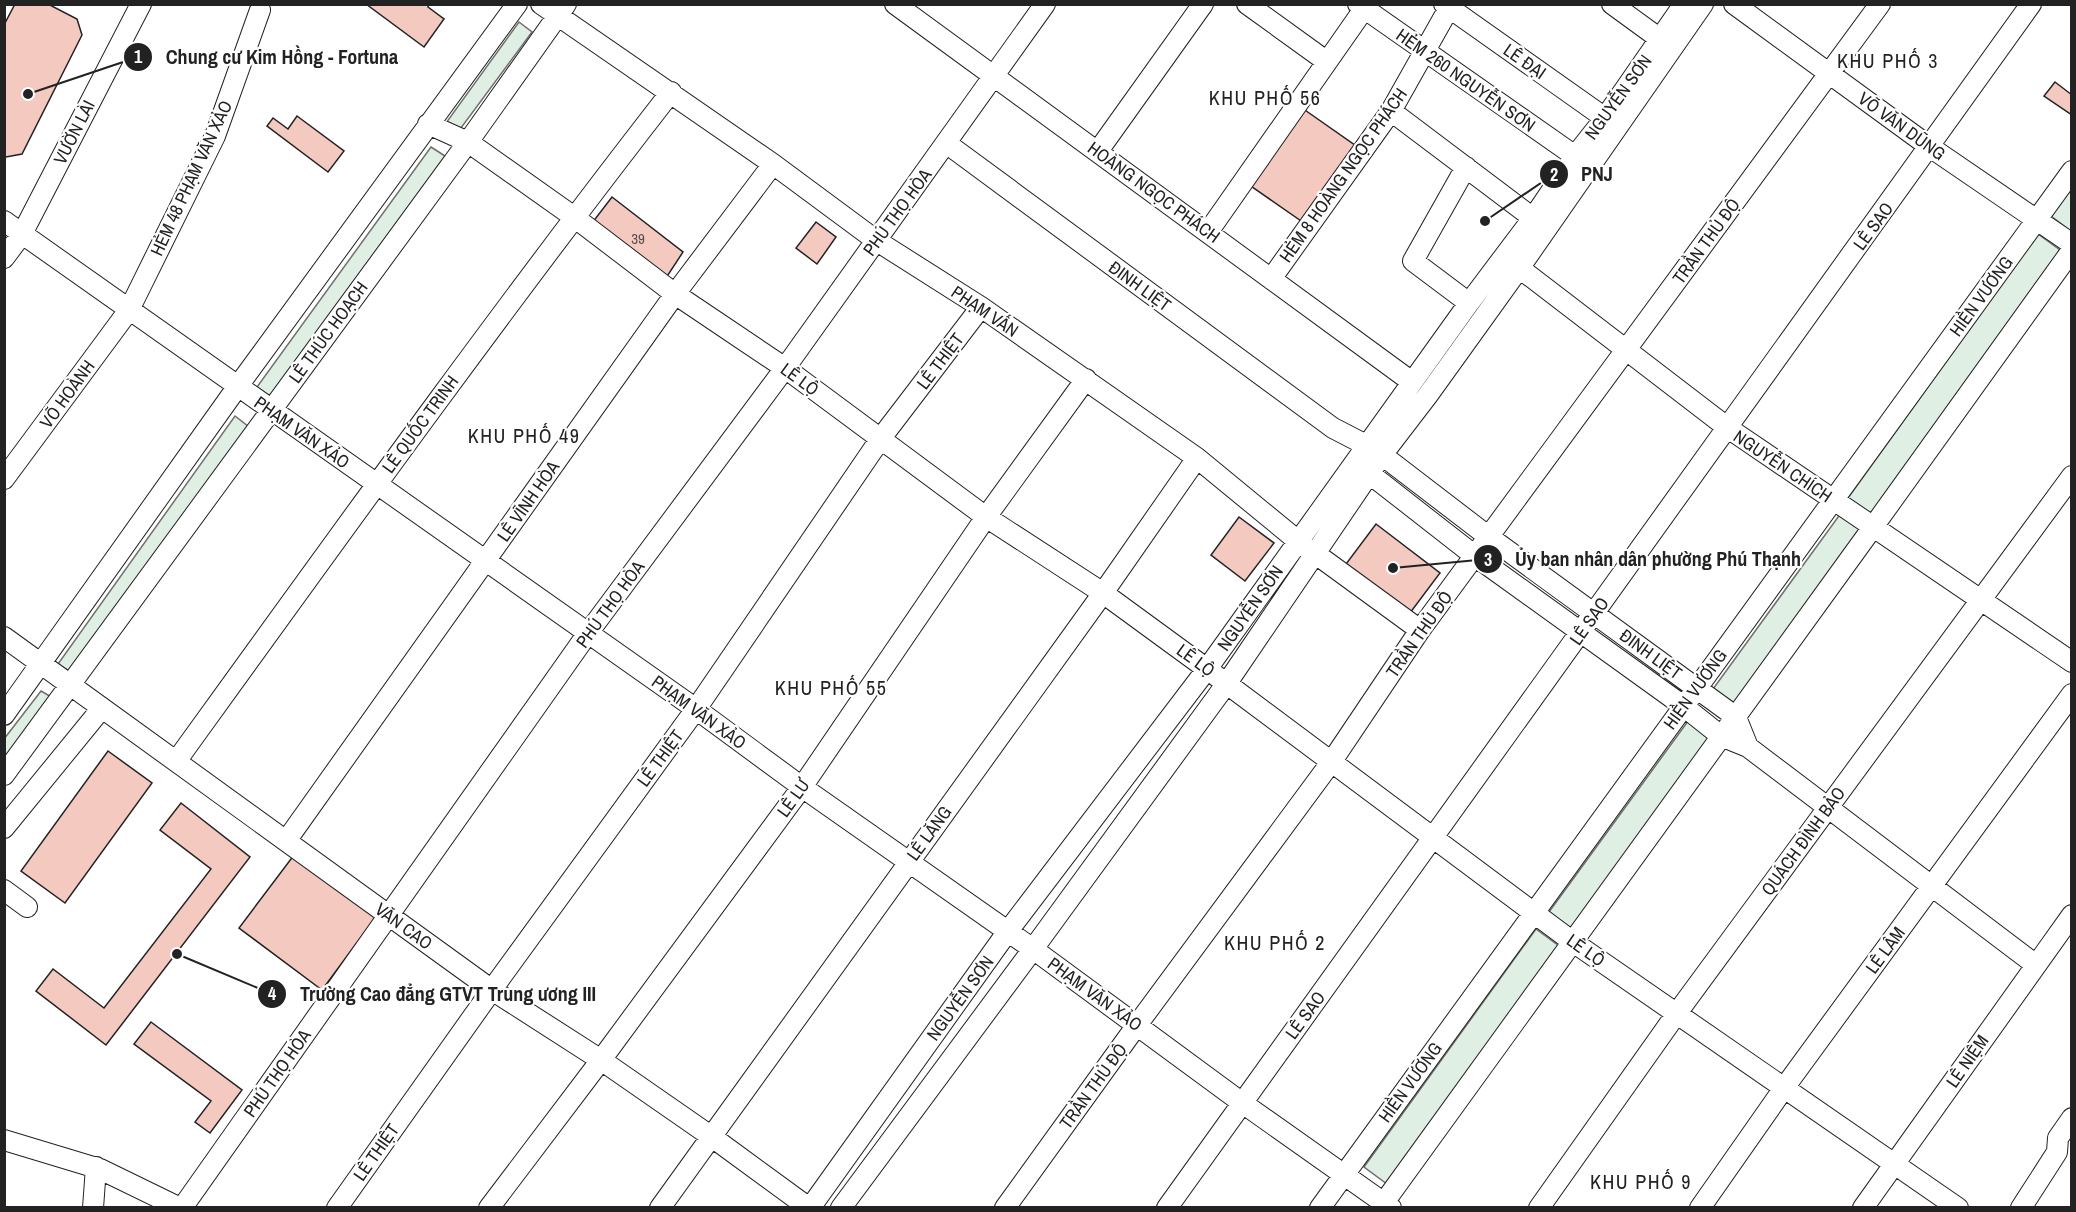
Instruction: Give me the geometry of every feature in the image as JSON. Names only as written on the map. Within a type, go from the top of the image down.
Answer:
[{"type":"street","name":"VƯỜN LÀI","points":[[4,258],[22,234],[141,4]]},
{"type":"street","points":[[4,715],[238,386],[517,4]]},
{"type":"street","name":"PHẠM VẤN","points":[[541,4],[562,11],[877,241],[981,307],[1197,458],[1298,541],[1420,630]]},
{"type":"street","name":"HOÀNG NGỌC PHÁCH","points":[[895,4],[1412,382]]},
{"type":"street","name":"PHÚ THỌ HÒA","points":[[181,1208],[588,633],[785,368],[1045,4]]},
{"type":"street","points":[[1098,151],[1203,4]]},
{"type":"street","points":[[1247,4],[1326,61]]},
{"type":"street","points":[[1612,4],[1666,44]]},
{"type":"street","name":"NGUYỄN SƠN","points":[[1374,450],[1428,395],[1512,262],[1666,44],[1684,4]]},
{"type":"street","name":"NGUYỄN SƠN","points":[[841,1208],[1227,683],[1316,552],[1412,382],[1469,303],[1512,262],[1533,218],[1575,156],[1666,44],[1703,4]]},
{"type":"street","name":"VÕ VĂN DŨNG","points":[[1734,4],[1930,147],[2072,244]]},
{"type":"street","name":"TRẦN THỦ ĐỘ","points":[[1005,1208],[1332,761],[1420,630],[1880,4]]},
{"type":"street","name":"LÊ SAO","points":[[1167,1208],[2031,4]]},
{"type":"street","name":"HẺM 8 HOÀNG NGỌC PHÁCH","points":[[1271,279],[1390,111],[1447,6]]},
{"type":"street","name":"LÊ ĐẠI","points":[[1447,6],[1605,118]]},
{"type":"street","points":[[1208,232],[1305,94],[1361,7]]},
{"type":"street","name":"HẺM 260 NGUYỄN SƠN","points":[[1361,7],[1575,156]]},
{"type":"street","name":"HẺM 48 PHẠM VĂN XẢO","points":[[129,310],[215,136],[260,10]]},
{"type":"street","name":"LÊ THÚC HOẠCH","points":[[4,775],[562,11]]},
{"type":"street","name":"LÊ QUỐC TRINH","points":[[175,760],[574,217],[671,92]]},
{"type":"street","points":[[1390,111],[1533,218]]},
{"type":"street","name":"LÊ LỘ","points":[[428,124],[468,142],[574,217],[675,294],[785,368],[986,517],[1103,593],[1573,942],[1958,1208]]},
{"type":"street","name":"ĐINH LIỆT","points":[[946,143],[1333,428],[1374,450],[1488,537],[1736,717]]},
{"type":"street","name":"LÊ VĨNH HÒA","points":[[286,841],[675,294],[773,164]]},
{"type":"street","points":[[1466,166],[1413,261],[1469,303]]},
{"type":"street","name":"HIỀN VƯƠNG","points":[[1320,1208],[1682,705],[2072,171]]},
{"type":"street","name":"PHẠM VĂN XẢO","points":[[4,221],[1008,931],[1385,1206]]},
{"type":"street","points":[[1385,1206],[2072,250]]},
{"type":"street","name":"NGUYỄN CHÍCH","points":[[1512,262],[1728,428],[2072,662]]},
{"type":"street","name":"LÊ THIỆT","points":[[337,1208],[696,709],[880,438],[981,307]]},
{"type":"street","name":"VÕ HOÀNH","points":[[4,479],[129,310]]},
{"type":"street","name":"LÊ LƯ","points":[[489,1208],[802,787],[986,517],[1086,379]]},
{"type":"street","name":"ĐINH LIỆT","points":[[1333,428],[1362,468],[1474,556],[1682,705],[1721,736],[1748,747],[2036,965]]},
{"type":"street","name":"LÊ LĂNG","points":[[660,1208],[1103,593],[1197,458]]},
{"type":"street","name":"NGUYỄN SƠN","points":[[809,1208],[1008,931],[1207,669],[1298,541],[1362,468]]},
{"type":"street","name":"QUÁCH ĐÌNH BẢO","points":[[1539,1208],[1677,1013],[2072,476]]},
{"type":"street","name":"VĂN CAO","points":[[4,637],[492,990],[601,1060],[809,1208]]},
{"type":"street","name":"LÊ LÂM","points":[[1700,1208],[1784,1088],[2072,694]]},
{"type":"street","points":[[4,828],[102,708]]},
{"type":"street","points":[[1736,717],[1748,747]]},
{"type":"street","points":[[4,890],[27,907]]},
{"type":"street","name":"LÊ NIỆM","points":[[1863,1208],[2072,915]]},
{"type":"street","points":[[2021,1208],[2057,1152],[2058,1138],[2072,1118]]},
{"type":"street","points":[[4,1140],[96,1167],[181,1208]]},
{"type":"street","points":[[93,1208],[96,1167]]},
{"type":"green space","points":[[519,22],[532,32],[458,132],[446,123]]},
{"type":"green space","points":[[431,147],[445,156],[270,396],[257,387]]},
{"type":"green space","points":[[2071,188],[2072,231],[2051,216]]},
{"type":"green space","points":[[2038,234],[2060,250],[1870,514],[1848,498]]},
{"type":"green space","points":[[235,416],[249,427],[69,671],[58,664]]},
{"type":"green space","points":[[1841,513],[1864,530],[1736,705],[1713,689]]},
{"type":"green space","points":[[41,691],[53,698],[5,761],[4,739]]},
{"type":"green space","points":[[1691,717],[1713,733],[1571,929],[1549,912]]},
{"type":"green space","points":[[1536,929],[1559,946],[1387,1184],[1364,1167]]},
{"type":"building","points":[[15,4],[48,4],[77,19],[82,35],[22,154],[6,157],[4,156],[4,25]]},
{"type":"building","points":[[366,4],[429,4],[428,7],[444,19],[424,47]]},
{"type":"building","points":[[2055,82],[2072,95],[2072,115],[2044,96]]},
{"type":"building","points":[[1302,108],[1359,148],[1304,223],[1248,184]]},
{"type":"building","points":[[297,116],[344,151],[328,172],[267,126],[273,118],[288,129]]},
{"type":"building","points":[[612,197],[683,252],[666,278],[592,223]]},
{"type":"building","points":[[816,222],[836,237],[817,264],[796,248]]},
{"type":"building","points":[[1239,517],[1274,543],[1245,581],[1211,555]]},
{"type":"building","points":[[1376,524],[1440,573],[1410,613],[1346,564]]},
{"type":"building","points":[[108,751],[152,783],[65,903],[21,871]]},
{"type":"building","points":[[181,803],[250,857],[106,1045],[36,991],[53,969],[104,1008],[211,869],[160,830]]},
{"type":"building","points":[[294,855],[376,917],[322,990],[239,928]]},
{"type":"building","points":[[151,1022],[242,1090],[210,1133],[195,1122],[211,1101],[134,1044]]},
{"type":"place","name":"Chung cư Kim Hồng - Fortuna","points":[[28,94]]},
{"type":"place","name":"PNJ","points":[[1485,221]]},
{"type":"place","name":"Ủy ban nhân dân phường Phú Thạnh","points":[[1393,568]]},
{"type":"place","name":"Trường Cao đẳng GTVT Trung ương III","points":[[177,954]]},
{"type":"district","name":"KHU PHỐ 3","points":[[1888,60]]},
{"type":"district","name":"KHU PHỐ 56","points":[[1265,97]]},
{"type":"district","name":"KHU PHỐ 49","points":[[524,435]]},
{"type":"district","name":"KHU PHỐ 55","points":[[831,687]]},
{"type":"district","name":"KHU PHỐ 2","points":[[1275,942]]},
{"type":"district","name":"KHU PHỐ 9","points":[[1641,1181]]}]
